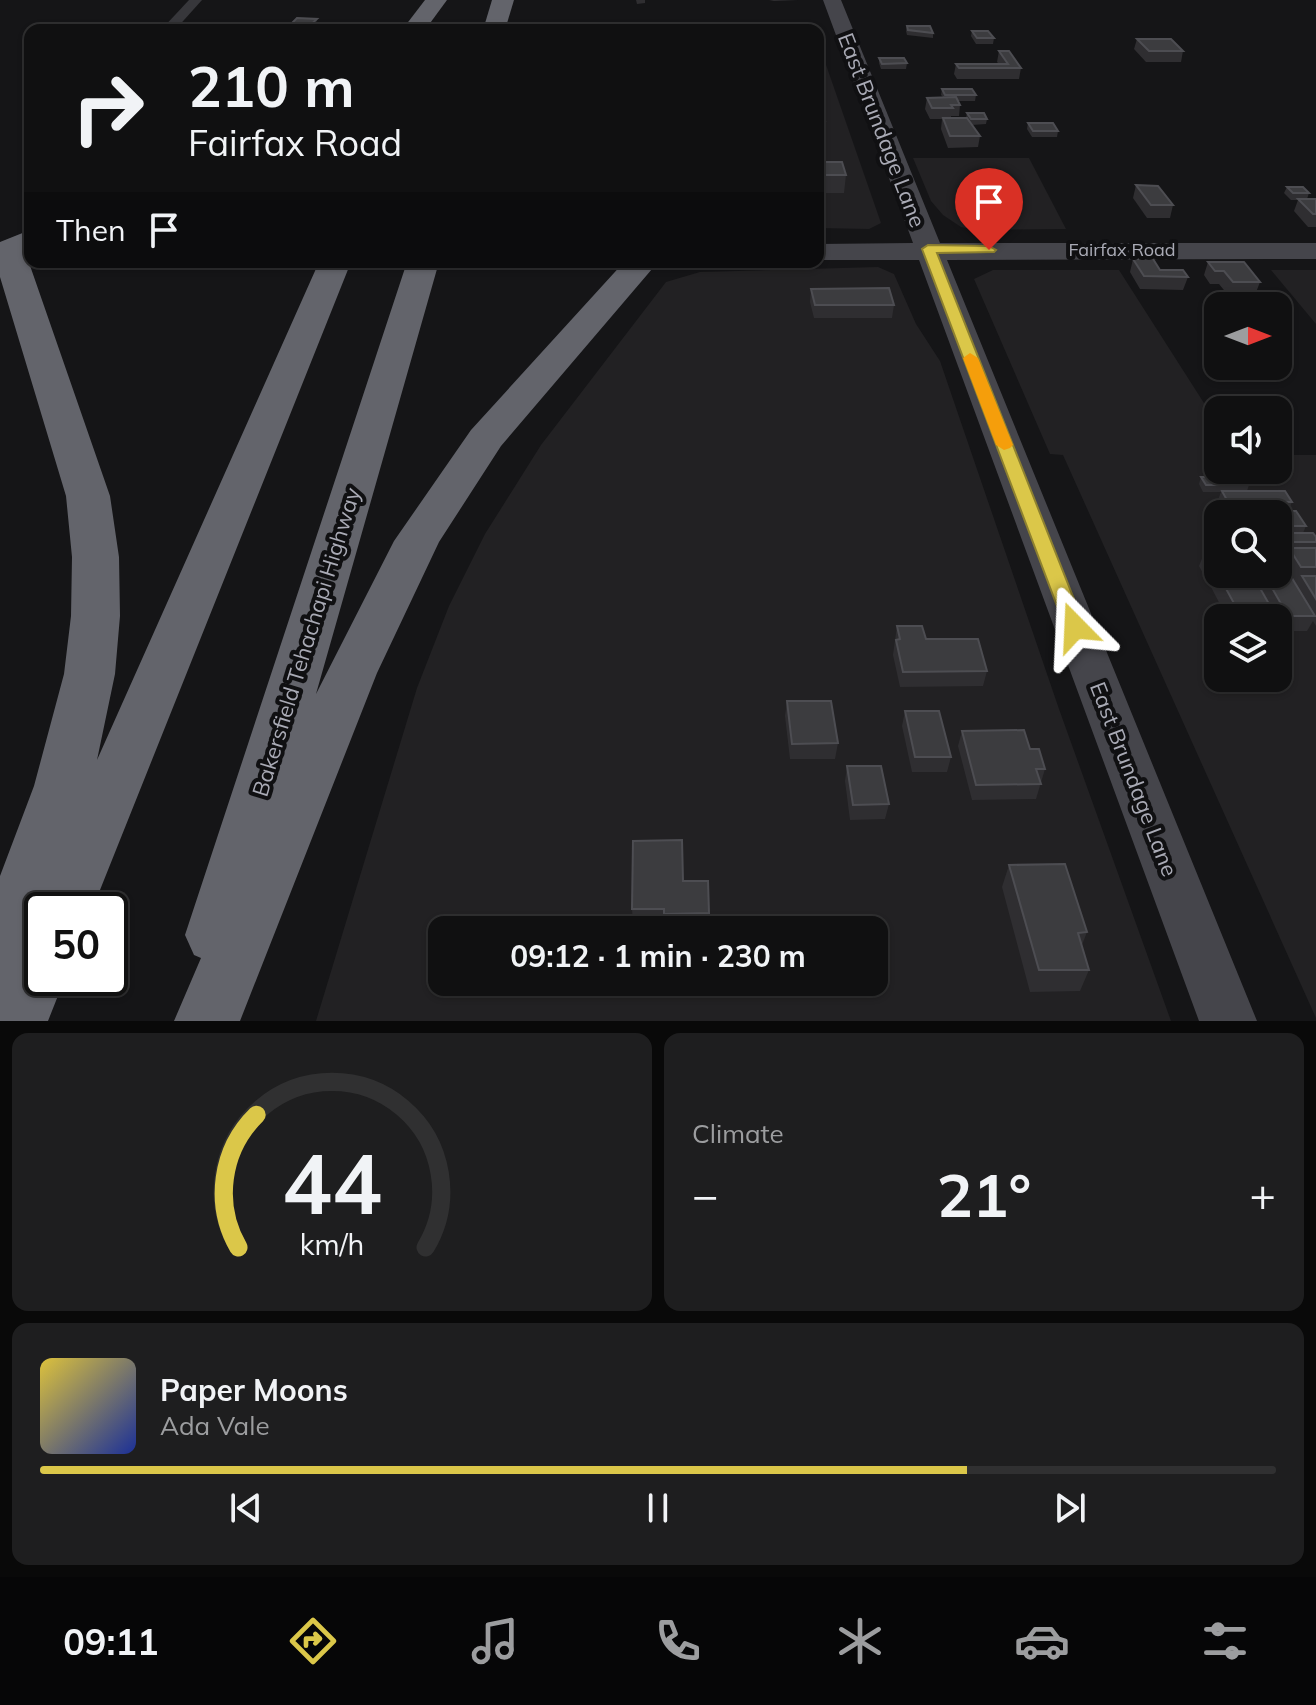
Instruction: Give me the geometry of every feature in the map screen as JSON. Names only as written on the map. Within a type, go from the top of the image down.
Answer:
[{"type":"highway","points":[[418,24],[436,0]]},
{"type":"highway","points":[[436,24],[446,0]]},
{"type":"highway","points":[[496,24],[503,0]]},
{"type":"highway","points":[[509,24],[511,0]]},
{"type":"highway","points":[[0,954],[69,769],[86,700],[96,640],[99,586],[96,538],[88,496],[28,268]]},
{"type":"highway","points":[[69,892],[332,268]]},
{"type":"highway","name":"Bakersfield Tehachapi Highway","points":[[189,1021],[421,268]]},
{"type":"highway","points":[[207,1021],[351,673],[417,541],[485,439],[637,268]]},
{"type":"highway","points":[[15,1021],[25,996]]},
{"type":"main road","name":"East Brundage Lane","points":[[832,0],[1228,1021]]},
{"type":"main road","name":"Fairfax Road","points":[[824,252],[928,249],[1316,251]]},
{"type":"street","points":[[174,24],[196,0]]},
{"type":"shaded area","points":[[824,59],[881,223],[869,229],[824,228]]},
{"type":"shaded area","points":[[913,158],[1029,158],[1066,229],[976,230],[961,227],[943,215],[931,201]]},
{"type":"shaded area","points":[[878,267],[894,274],[916,324],[940,361],[1059,709],[1171,1021],[316,1021],[417,688],[449,606],[485,534],[541,445],[666,282],[700,272]]},
{"type":"shaded area","points":[[993,270],[1119,270],[1204,403],[1204,484],[1292,484],[1292,455],[1316,455],[1316,1018],[1063,455],[1050,454],[974,279]]},
{"type":"shaded area","points":[[1271,270],[1316,270],[1316,324],[1292,292]]},
{"type":"building","points":[[297,18],[317,19],[312,24],[291,24]]},
{"type":"building","points":[[907,26],[930,26],[933,33],[908,30]]},
{"type":"building","points":[[972,31],[988,31],[994,38],[977,38]]},
{"type":"building","points":[[1137,39],[1171,39],[1183,51],[1149,51]]},
{"type":"building","points":[[999,51],[1009,51],[1021,68],[959,68],[956,64],[1008,64]]},
{"type":"building","points":[[879,58],[904,58],[907,63],[882,64]]},
{"type":"building","points":[[942,89],[972,89],[976,95],[945,95]]},
{"type":"building","points":[[956,97],[960,105],[951,105],[953,108],[932,108],[927,98]]},
{"type":"building","points":[[967,113],[984,113],[987,119],[971,119]]},
{"type":"building","points":[[943,118],[967,118],[980,136],[950,136]]},
{"type":"building","points":[[1028,123],[1053,123],[1058,131],[1033,131]]},
{"type":"building","points":[[824,162],[842,162],[846,175],[824,175]]},
{"type":"building","points":[[1136,185],[1158,186],[1173,205],[1151,205]]},
{"type":"building","points":[[1287,187],[1303,187],[1309,193],[1293,193]]},
{"type":"building","points":[[1298,199],[1316,199],[1316,214],[1313,214]]},
{"type":"building","points":[[1133,259],[1153,259],[1160,270],[1183,270],[1188,277],[1144,276]]},
{"type":"building","points":[[1208,262],[1244,262],[1260,282],[1233,282],[1224,271],[1215,271]]},
{"type":"building","points":[[889,288],[894,305],[815,305],[811,289]]},
{"type":"building","points":[[1205,484],[1249,485],[1206,485]]},
{"type":"building","points":[[1222,491],[1285,491],[1291,500],[1227,500]]},
{"type":"building","points":[[1292,511],[1296,511],[1306,526],[1292,526]]},
{"type":"building","points":[[1292,533],[1313,533],[1316,542],[1292,542]]},
{"type":"building","points":[[1292,548],[1316,548],[1316,567],[1301,567]]},
{"type":"building","points":[[1302,576],[1316,576],[1316,599]]},
{"type":"building","points":[[1292,578],[1315,616],[1292,616],[1292,604],[1281,604],[1272,588],[1292,588]]},
{"type":"building","points":[[1226,588],[1260,588],[1269,604],[1234,604]]},
{"type":"building","points":[[897,626],[922,626],[926,639],[978,639],[987,671],[903,672],[896,640],[900,639]]},
{"type":"building","points":[[787,701],[831,701],[838,743],[792,744]]},
{"type":"building","points":[[905,711],[939,711],[951,757],[915,757]]},
{"type":"building","points":[[1024,730],[1030,749],[1039,749],[1045,769],[1036,769],[1041,784],[976,785],[962,731]]},
{"type":"building","points":[[847,766],[881,766],[889,804],[853,805]]},
{"type":"building","points":[[682,840],[683,881],[708,881],[709,913],[664,914],[664,909],[632,909],[633,841]]},
{"type":"building","points":[[1065,864],[1087,932],[1078,933],[1089,970],[1039,970],[1009,865]]},
{"type":"slow traffic","points":[[970,358],[1004,445]]},
{"type":"route","points":[[989,250],[928,249],[1075,627]]}]
